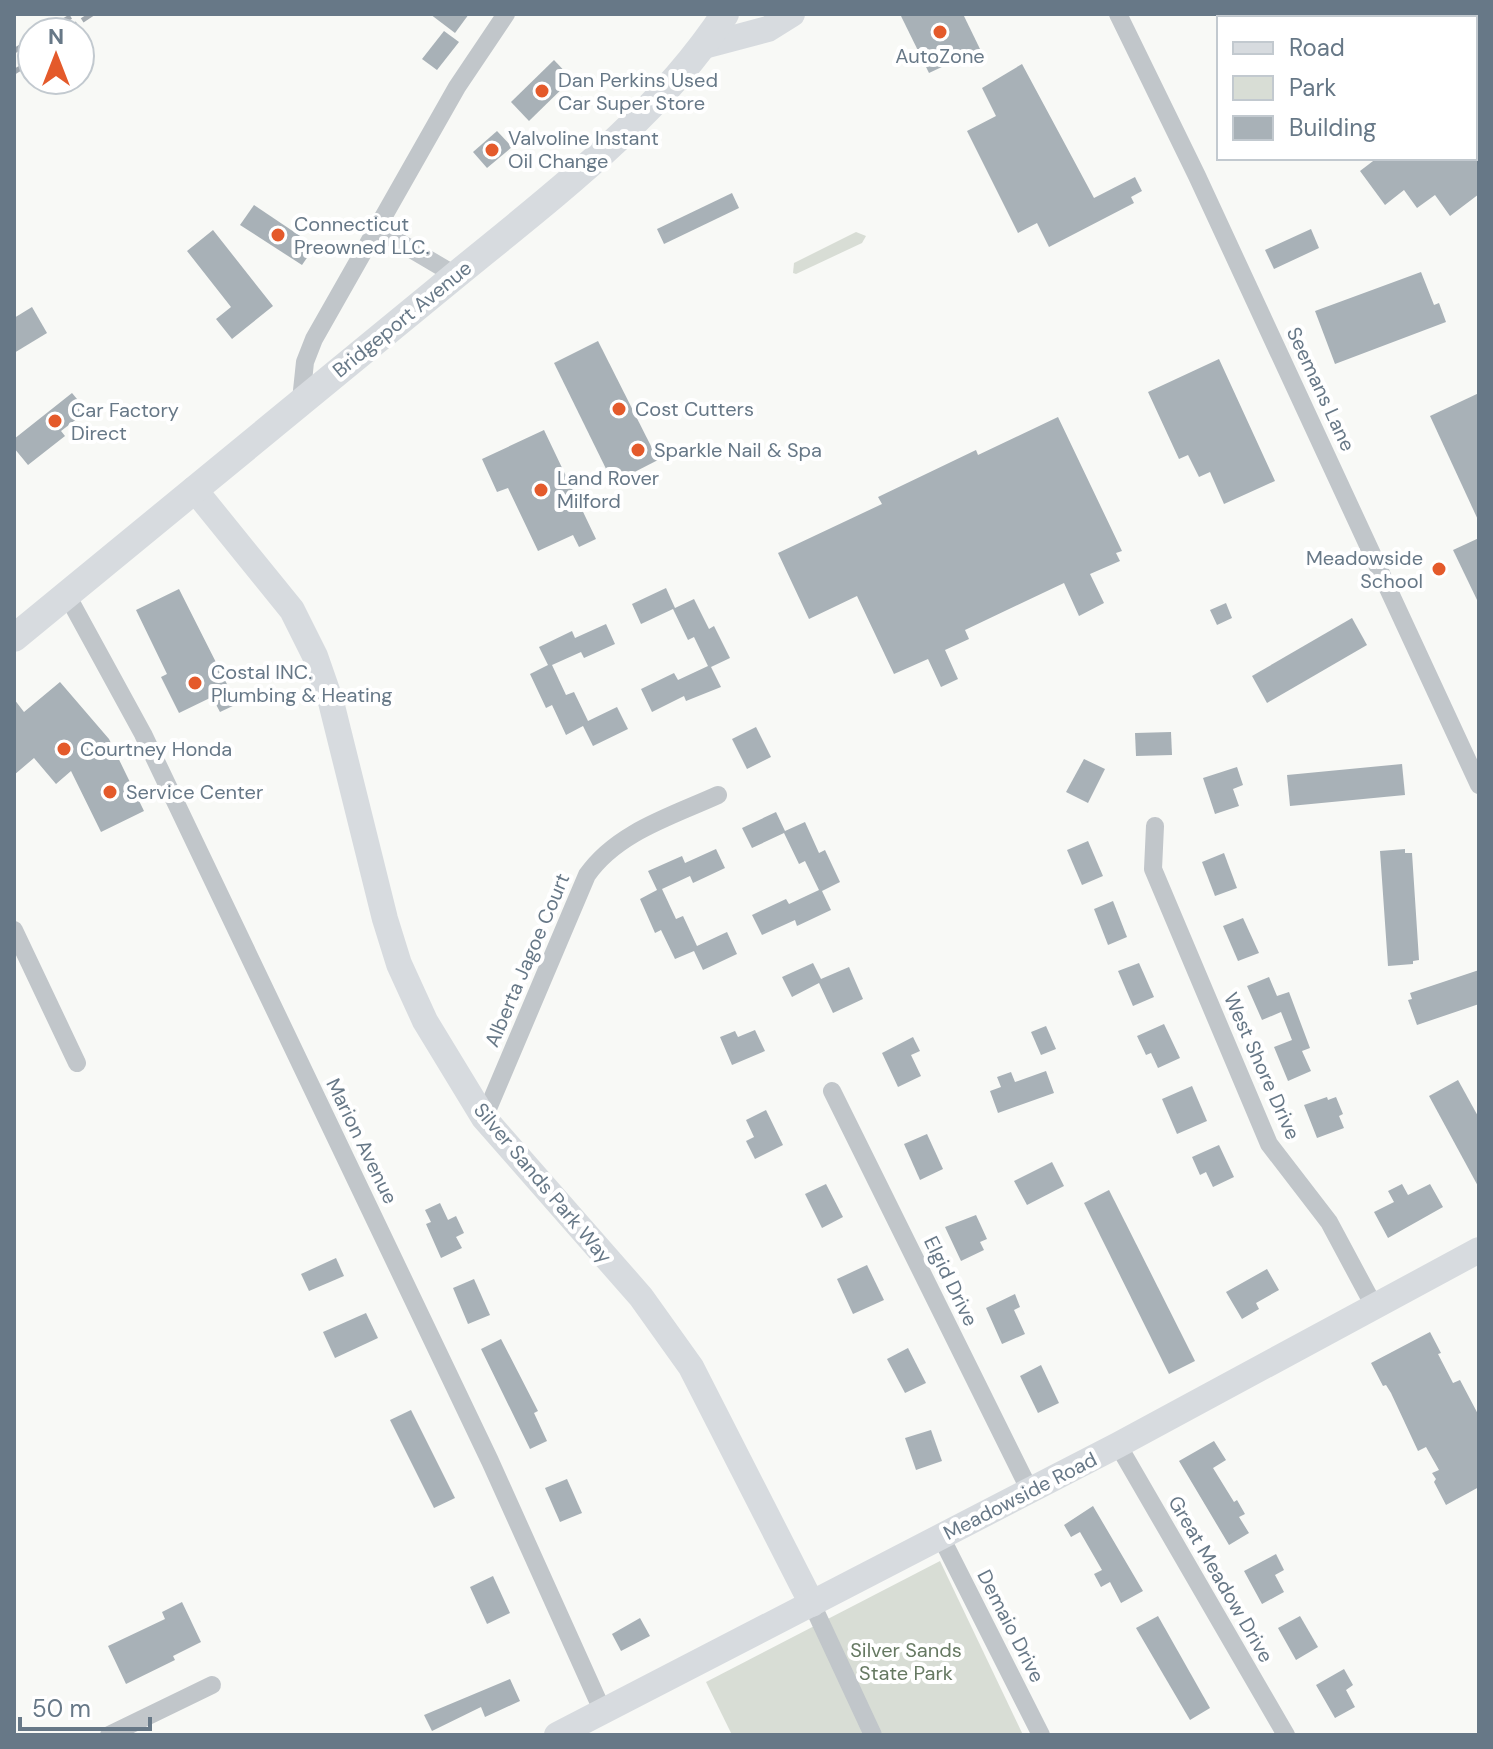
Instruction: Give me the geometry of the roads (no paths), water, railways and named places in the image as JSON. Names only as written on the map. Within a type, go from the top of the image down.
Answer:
[{"type":"main road","name":"Bridgeport Avenue","points":[[14,638],[301,400],[534,213],[674,83],[725,14]]},
{"type":"street","points":[[301,400],[305,362],[314,339],[457,87],[506,14]]},
{"type":"street","points":[[704,46],[768,29],[792,14]]},
{"type":"street","name":"Seemans Lane","points":[[1118,14],[1203,189],[1479,785]]},
{"type":"street","points":[[377,229],[455,275]]},
{"type":"street","name":"Silver Sands Park Way","points":[[194,489],[292,610],[315,656],[331,702],[385,919],[399,964],[425,1021],[484,1118],[641,1297],[691,1367],[812,1604],[873,1735]]},
{"type":"street","name":"Marion Avenue","points":[[67,595],[150,748],[490,1461],[603,1712]]},
{"type":"street","name":"Alberta Jagoe Court","points":[[484,1118],[594,864],[627,837],[718,795]]},
{"type":"street","name":"West Shore Drive","points":[[1155,826],[1153,869],[1269,1144],[1329,1222],[1374,1306]]},
{"type":"street","points":[[14,930],[77,1063]]},
{"type":"street","name":"Elgid Drive","points":[[832,1091],[1030,1491]]},
{"type":"street","name":"Meadowside Road","points":[[557,1735],[1118,1445],[1479,1250]]},
{"type":"street","name":"Great Meadow Drive","points":[[1118,1445],[1286,1735]]},
{"type":"street","name":"Demaio Drive","points":[[941,1537],[1041,1735]]},
{"type":"street","points":[[109,1735],[212,1685]]},
{"type":"place","name":"AutoZone","points":[[940,32]]},
{"type":"place","name":"Dan Perkins Used Car Super Store","points":[[542,91]]},
{"type":"place","name":"Valvoline Instant Oil Change","points":[[492,150]]},
{"type":"place","name":"Connecticut Preowned LLC.","points":[[278,235]]},
{"type":"place","name":"Cost Cutters","points":[[619,409]]},
{"type":"place","name":"Car Factory Direct","points":[[55,421]]},
{"type":"place","name":"Sparkle Nail & Spa","points":[[638,450]]},
{"type":"place","name":"Land Rover Milford","points":[[541,490]]},
{"type":"place","name":"Meadowside School","points":[[1439,569]]},
{"type":"place","name":"Costal INC. Plumbing & Heating","points":[[195,683]]},
{"type":"place","name":"Courtney Honda","points":[[64,749]]},
{"type":"place","name":"Service Center","points":[[110,792]]},
{"type":"park label","name":"Silver Sands State Park","points":[[906,1662]]}]
